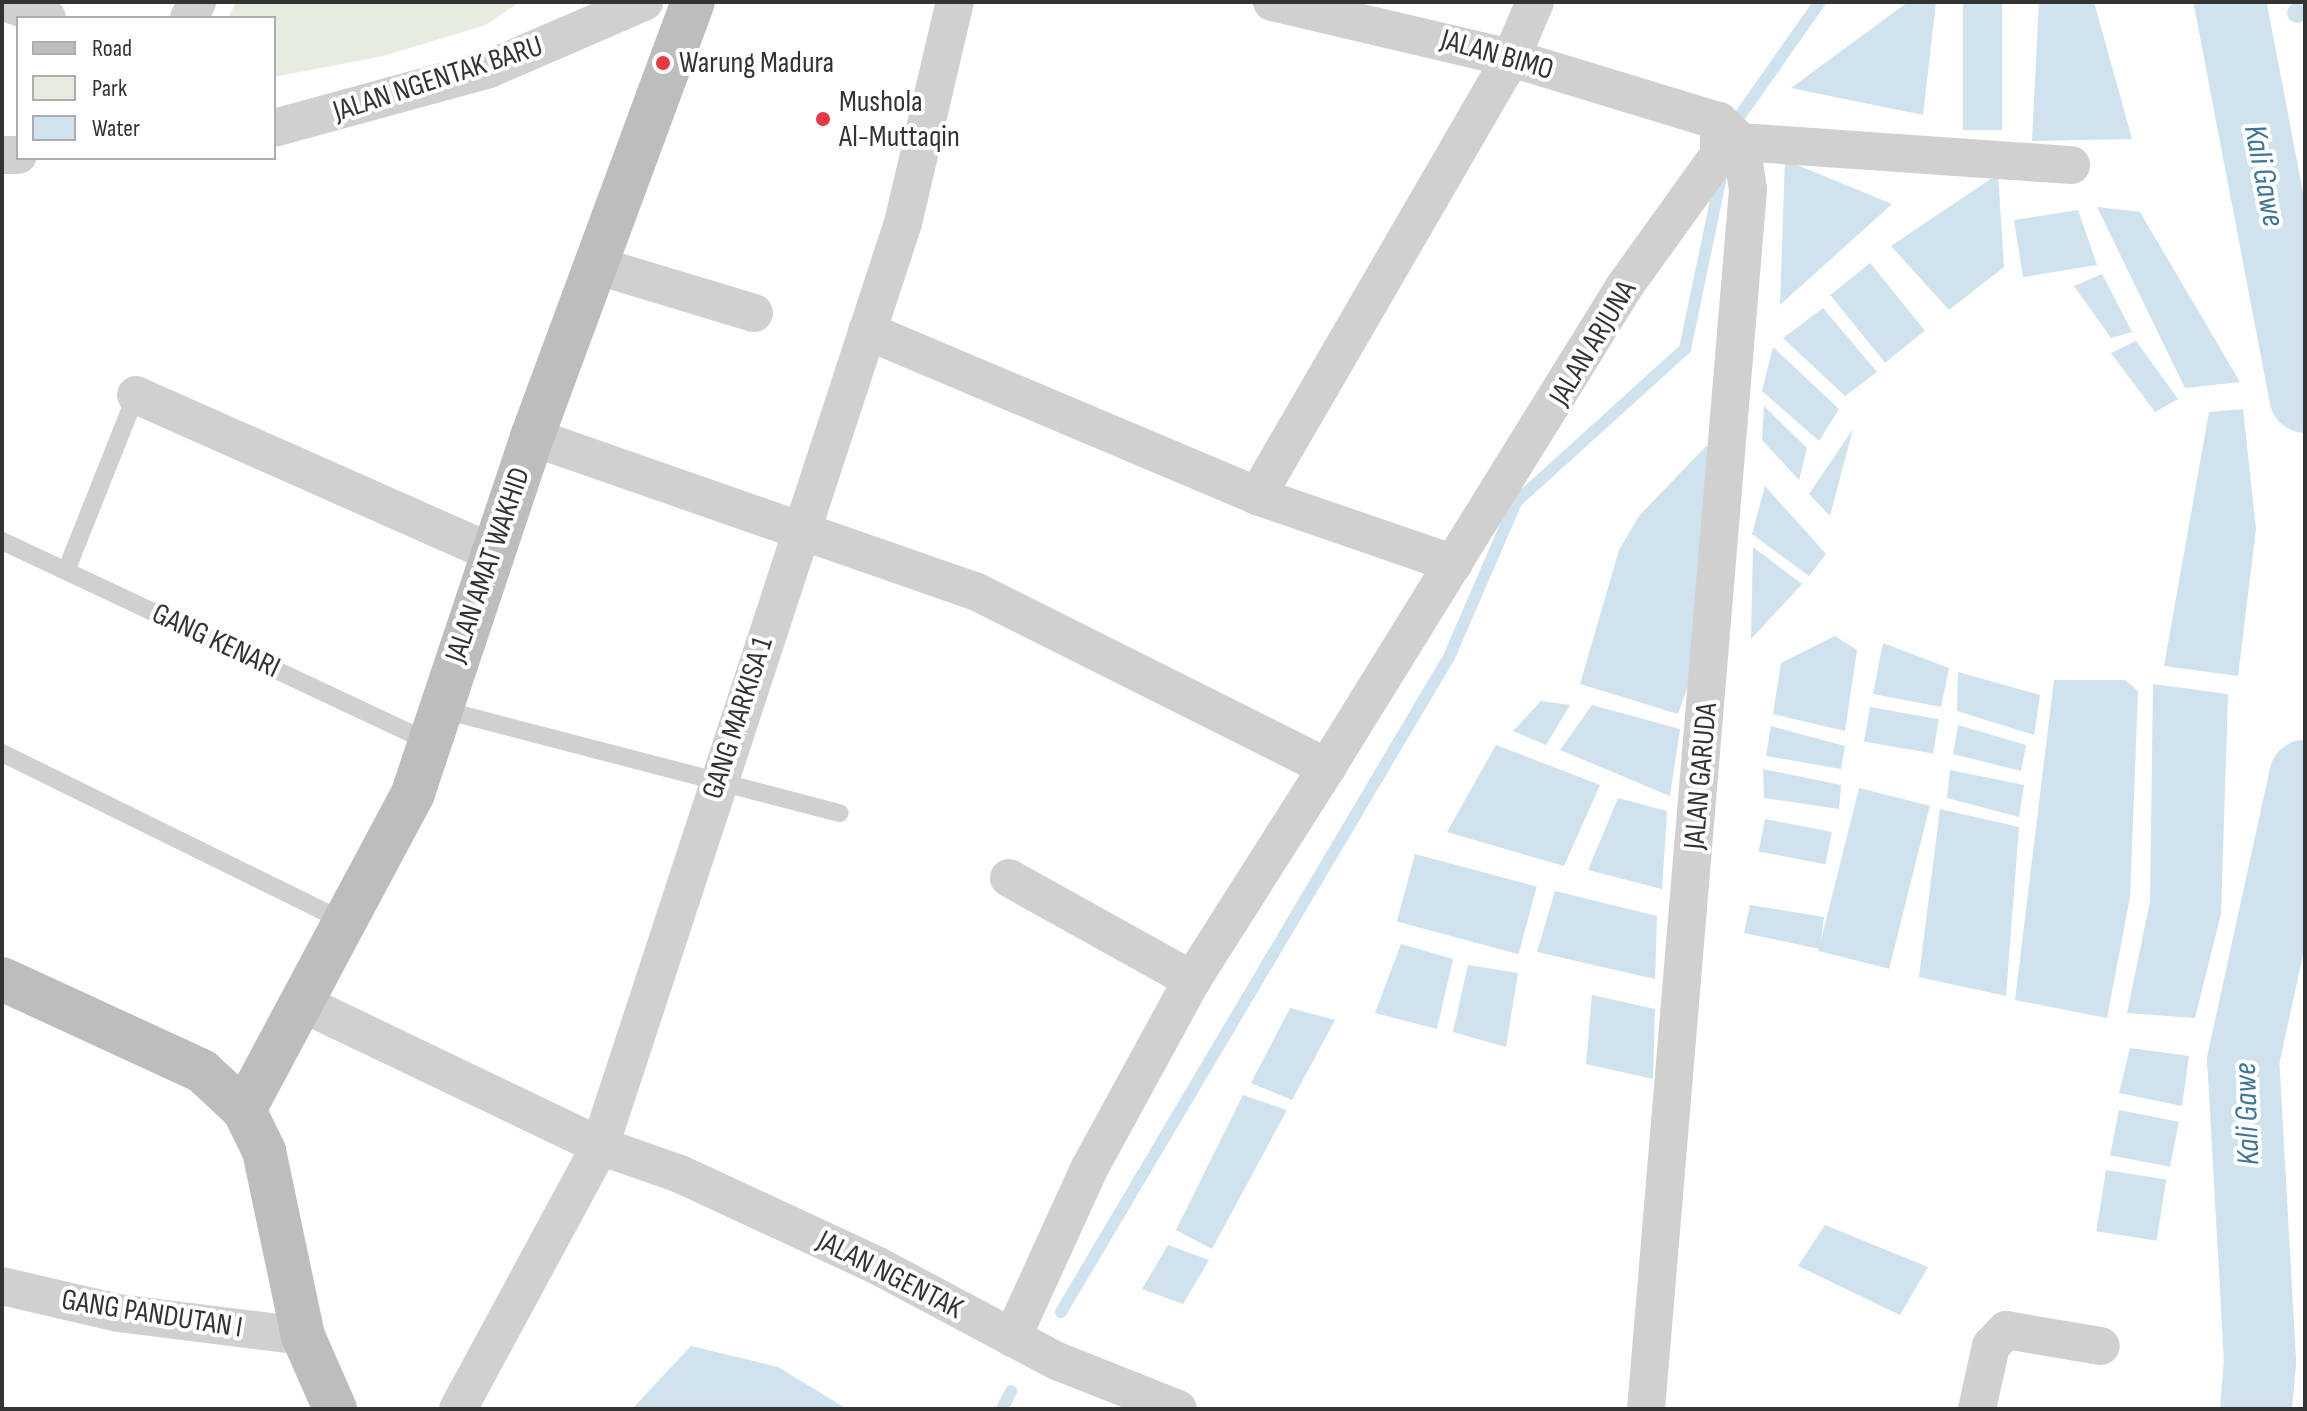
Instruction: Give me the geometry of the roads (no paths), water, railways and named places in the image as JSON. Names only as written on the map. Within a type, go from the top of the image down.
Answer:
[{"type":"street","points":[[5,2],[42,16]]},
{"type":"street","name":"JALAN NGENTAK BARU","points":[[276,127],[489,69],[644,2]]},
{"type":"street","name":"JALAN AMAT WAKHID","points":[[244,1110],[306,1005],[413,793],[532,437],[693,2]]},
{"type":"street","name":"GANG MARKISA 1","points":[[458,1409],[600,1146],[715,787],[903,223],[955,2]]},
{"type":"street","name":"JALAN BIMO","points":[[1272,2],[1511,58],[1730,130],[2071,165]]},
{"type":"street","points":[[1257,496],[1511,58],[1535,2]]},
{"type":"street","name":"JALAN ARJUNA","points":[[1012,1338],[1089,1169],[1192,980],[1624,287],[1719,155],[1730,130]]},
{"type":"street","name":"JALAN GARUDA","points":[[1646,1409],[1748,190],[1730,130]]},
{"type":"street","points":[[595,265],[754,313]]},
{"type":"street","points":[[867,331],[1257,496],[1454,564]]},
{"type":"street","points":[[136,395],[492,553]]},
{"type":"street","points":[[532,437],[975,591],[1327,767]]},
{"type":"street","points":[[1009,878],[1192,980]]},
{"type":"street","points":[[2,979],[202,1071],[244,1110],[264,1151],[303,1336],[335,1409]]},
{"type":"street","name":"JALAN NGENTAK","points":[[306,1005],[600,1146],[723,1194],[1012,1338],[1178,1409]]},
{"type":"street","name":"GANG PANDUTAN I","points":[[2,1286],[118,1313],[303,1336]]},
{"type":"street","points":[[1977,1409],[1991,1346],[2006,1330],[2101,1346]]},
{"type":"lane","points":[[66,571],[136,395]]},
{"type":"lane","name":"GANG KENARI","points":[[2,541],[66,571],[435,725],[715,787],[778,792],[840,813]]},
{"type":"lane","points":[[2,753],[349,923]]},
{"type":"water","points":[[1908,2],[1936,2],[1923,115],[1791,88]]},
{"type":"water","points":[[1963,2],[2002,2],[2002,130],[1963,130]]},
{"type":"water","points":[[2039,2],[2094,2],[2132,139],[2032,141]]},
{"type":"water","points":[[2293,3],[2301,3],[2307,13],[2301,23],[2293,23],[2287,17],[2287,9]]},
{"type":"water","points":[[1785,160],[1892,204],[1780,305]]},
{"type":"water","points":[[1998,174],[2004,267],[1949,310],[1891,246]]},
{"type":"water","points":[[2097,207],[2140,212],[2240,382],[2185,388]]},
{"type":"water","points":[[2078,210],[2097,265],[2023,277],[2014,220]]},
{"type":"water","points":[[1870,263],[1925,331],[1885,363],[1830,295]]},
{"type":"water","points":[[2102,274],[2132,332],[2111,338],[2074,286]]},
{"type":"water","points":[[1823,308],[1877,372],[1845,396],[1783,338]]},
{"type":"water","points":[[2136,341],[2178,399],[2155,412],[2111,353]]},
{"type":"water","points":[[1773,347],[1839,409],[1819,441],[1762,391]]},
{"type":"water","points":[[1764,406],[1807,448],[1799,480],[1762,440]]},
{"type":"water","points":[[2243,409],[2256,529],[2238,676],[2164,666],[2209,412]]},
{"type":"water","points":[[1853,429],[1830,516],[1809,494]]},
{"type":"water","points":[[1706,446],[1718,454],[1703,643],[1678,714],[1580,684],[1619,550],[1639,516]]},
{"type":"water","points":[[1765,486],[1826,554],[1809,576],[1752,534]]},
{"type":"water","points":[[1753,547],[1802,584],[1751,639]]},
{"type":"water","points":[[1835,636],[1857,650],[1845,731],[1773,714],[1781,663]]},
{"type":"water","points":[[1883,643],[1949,668],[1941,707],[1873,694]]},
{"type":"water","points":[[1958,672],[2040,695],[2034,735],[1957,711]]},
{"type":"water","points":[[2054,680],[2125,680],[2138,691],[2130,897],[2107,1018],[2015,1000]]},
{"type":"water","points":[[2153,684],[2228,694],[2221,914],[2195,1018],[2127,1013],[2150,901]]},
{"type":"water","points":[[1541,701],[1570,705],[1546,745],[1513,731]]},
{"type":"water","points":[[1592,705],[1680,729],[1670,796],[1560,750]]},
{"type":"water","points":[[1870,707],[1939,719],[1933,754],[1864,741]]},
{"type":"water","points":[[1958,725],[2026,745],[2021,771],[1953,754]]},
{"type":"water","points":[[1771,726],[1845,746],[1841,769],[1766,756]]},
{"type":"water","points":[[1496,745],[1600,785],[1564,866],[1447,832]]},
{"type":"water","points":[[1763,769],[1841,785],[1839,809],[1764,798]]},
{"type":"water","points":[[1950,770],[2024,785],[2019,817],[1947,798]]},
{"type":"water","points":[[1859,788],[1930,806],[1889,969],[1818,951]]},
{"type":"water","points":[[1618,798],[1667,811],[1662,889],[1588,870]]},
{"type":"water","points":[[1940,809],[2019,827],[2006,996],[1919,977]]},
{"type":"water","points":[[1765,819],[1832,832],[1825,864],[1759,851]]},
{"type":"water","points":[[1415,854],[1537,887],[1519,954],[1397,922]]},
{"type":"water","points":[[1555,891],[1657,916],[1655,979],[1537,952]]},
{"type":"water","points":[[1750,905],[1824,917],[1820,949],[1744,933]]},
{"type":"water","points":[[1401,944],[1453,959],[1437,1029],[1375,1013]]},
{"type":"water","points":[[1468,965],[1518,973],[1506,1047],[1453,1032]]},
{"type":"water","points":[[1592,995],[1655,1009],[1653,1079],[1586,1064]]},
{"type":"water","points":[[1290,1008],[1335,1020],[1292,1100],[1251,1083]]},
{"type":"water","points":[[2130,1048],[2189,1056],[2182,1106],[2119,1093]]},
{"type":"water","points":[[1243,1095],[1287,1110],[1212,1249],[1176,1230]]},
{"type":"water","points":[[2119,1110],[2179,1122],[2170,1167],[2110,1155]]},
{"type":"water","points":[[2106,1170],[2166,1180],[2157,1241],[2096,1231]]},
{"type":"water","points":[[1825,1225],[1928,1267],[1900,1315],[1798,1266]]},
{"type":"water","points":[[1168,1245],[1209,1260],[1183,1304],[1142,1289]]},
{"type":"water","points":[[691,1346],[778,1367],[847,1409],[632,1409]]},
{"type":"waterway","points":[[1732,127],[1820,2]]},
{"type":"waterway","name":"Kali Gawe","points":[[2230,2],[2305,397]]},
{"type":"waterway","points":[[1061,1312],[1449,657],[1516,502],[1685,349],[1722,172]]},
{"type":"waterway","name":"Kali Gawe","points":[[2256,1409],[2260,1361],[2243,1061],[2305,776]]},
{"type":"waterway","points":[[1002,1409],[1011,1391]]},
{"type":"place","name":"Warung Madura","points":[[663,63]]},
{"type":"place","name":"Mushola Al-Muttaqin","points":[[823,119]]}]
